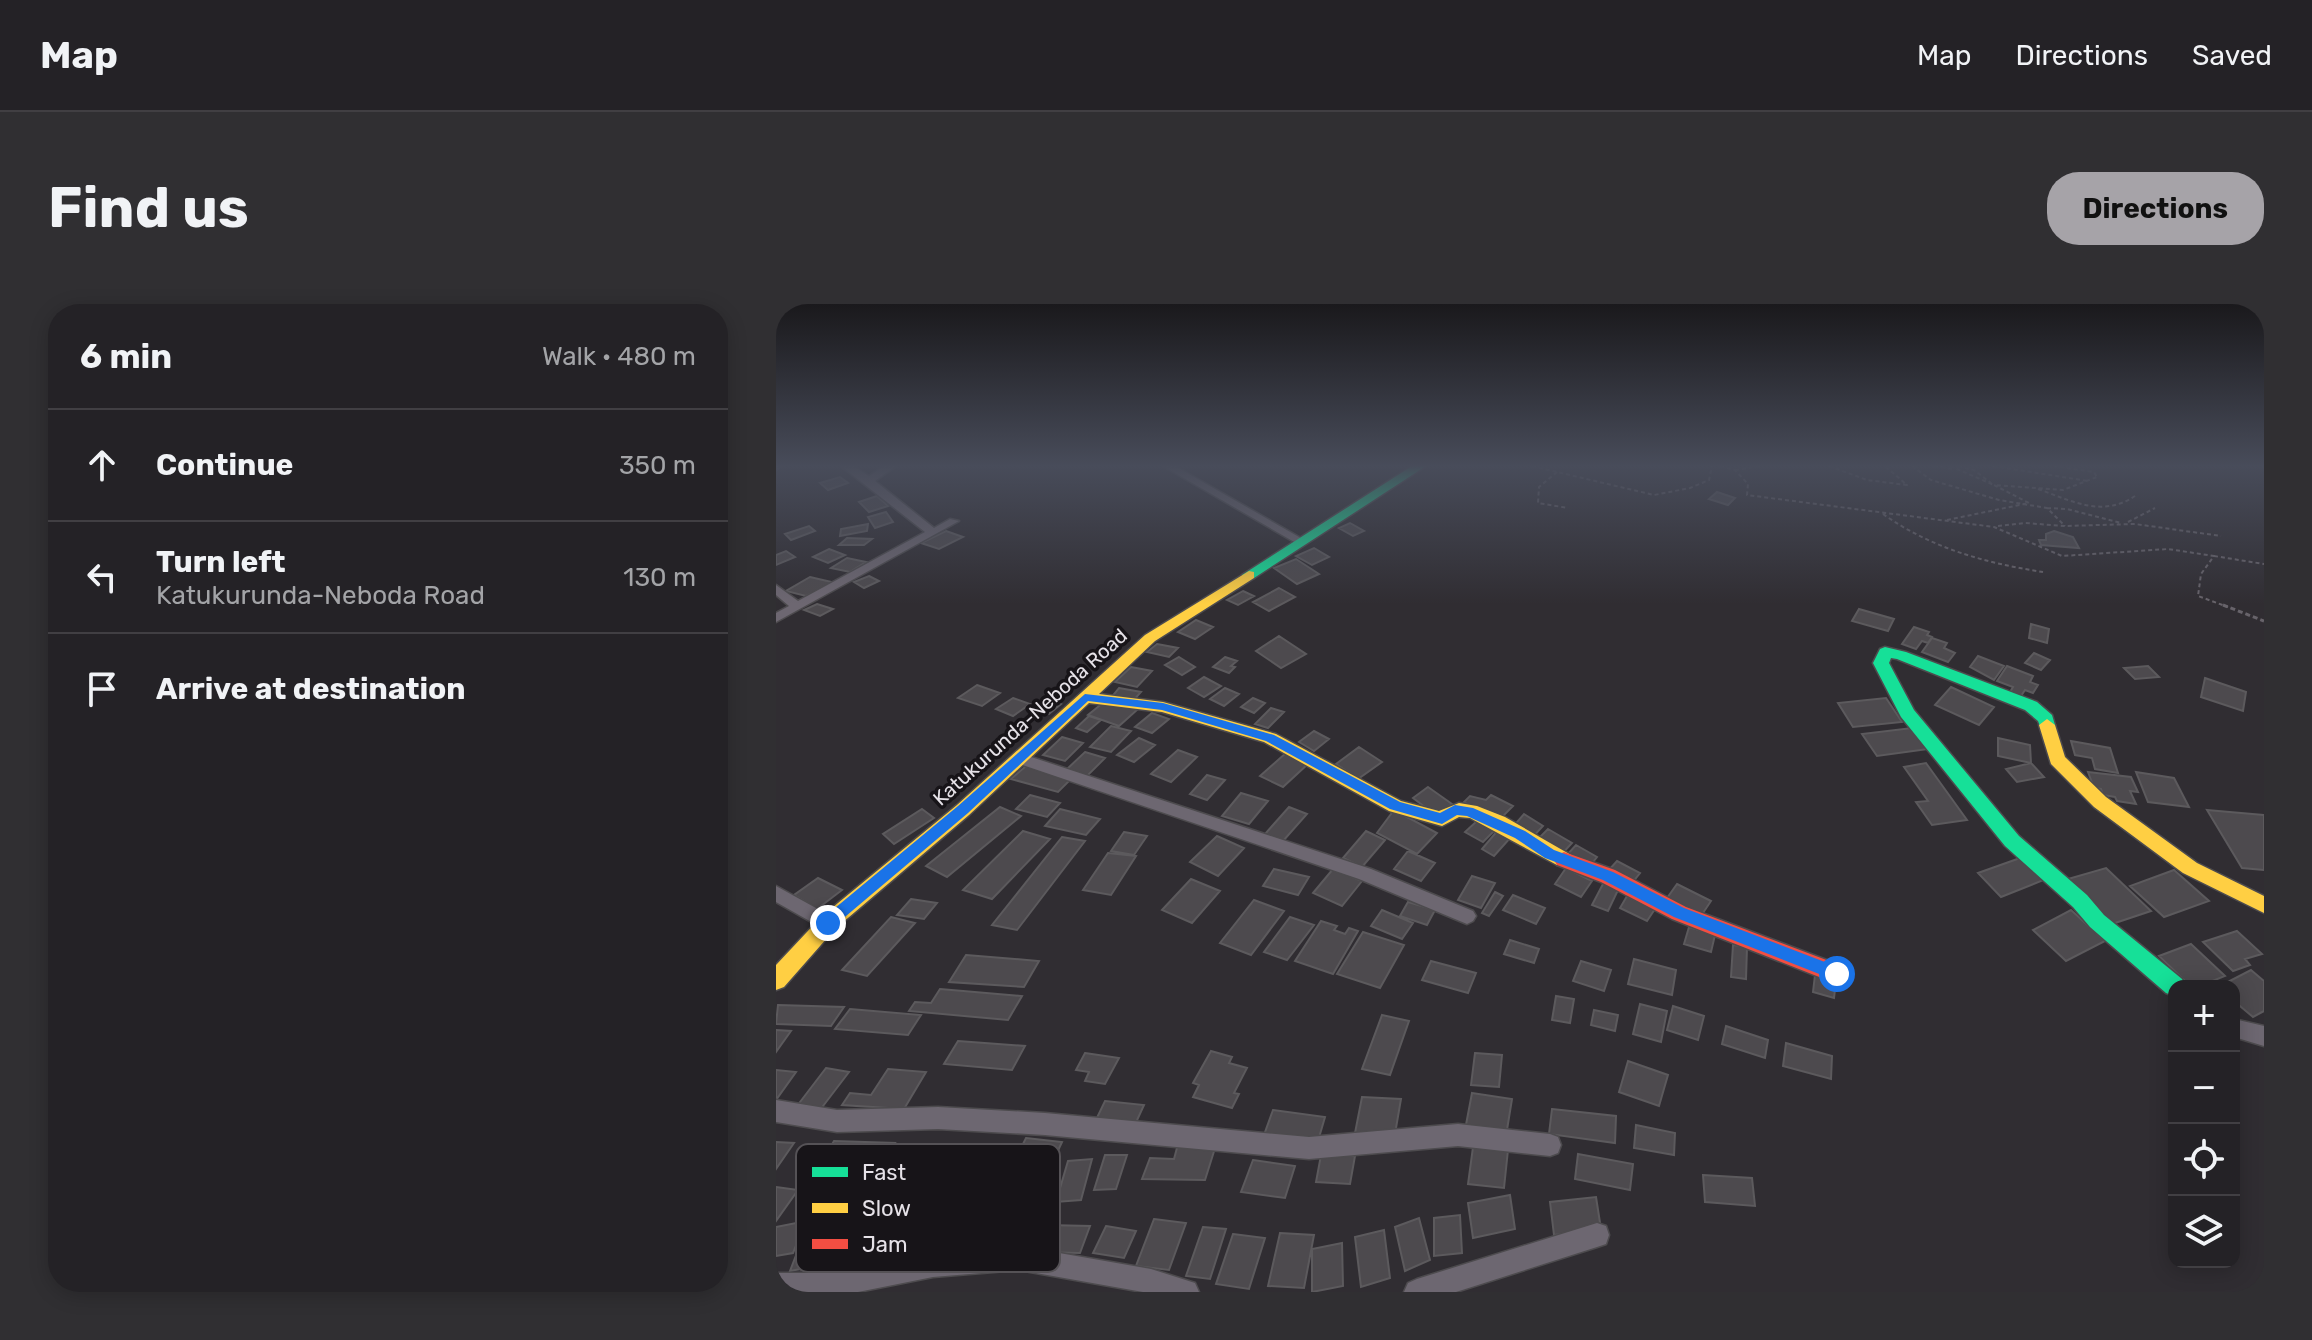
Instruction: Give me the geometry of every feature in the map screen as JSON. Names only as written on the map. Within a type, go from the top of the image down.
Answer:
[{"type":"street","points":[[908,512],[931,531]]},
{"type":"street","points":[[1249,512],[1300,541]]},
{"type":"street","name":"Katukurunda-Neboda Road","points":[[776,980],[828,923],[963,810],[1150,638],[1349,512]]},
{"type":"street","points":[[776,618],[954,521]]},
{"type":"street","points":[[776,589],[797,606]]},
{"type":"street","points":[[2168,981],[2097,921],[2080,901],[2012,841],[1907,713],[1881,663],[1885,652],[1901,655],[2031,706],[2046,719],[2057,760],[2076,781],[2179,861],[2262,908]]},
{"type":"street","points":[[1085,697],[1163,707],[1270,738],[1395,806],[1442,819],[1455,810],[1469,811],[1520,834],[1549,854],[1608,876],[1679,913],[1837,974]]},
{"type":"street","points":[[1019,758],[1335,863],[1467,916]]},
{"type":"street","points":[[776,893],[828,923]]},
{"type":"street","points":[[2240,1030],[2264,1036]]},
{"type":"street","points":[[776,1111],[837,1121],[938,1118],[1045,1124],[1309,1148],[1458,1135],[1550,1145]]},
{"type":"street","points":[[1417,1292],[1597,1235]]},
{"type":"street","points":[[1060,1265],[1151,1281],[1186,1292]]},
{"type":"street","points":[[776,1286],[824,1286],[897,1272]]},
{"type":"path","points":[[1869,512],[1994,527],[2025,523],[2065,526],[2125,524],[2147,512]]},
{"type":"path","points":[[1939,521],[1993,512]]},
{"type":"path","points":[[2051,512],[2065,526]]},
{"type":"path","points":[[2079,512],[2125,524],[2221,536]]},
{"type":"path","points":[[1883,514],[1902,530],[1997,565],[2043,572]]},
{"type":"path","points":[[1994,527],[2062,556],[2168,549],[2264,564]]},
{"type":"path","points":[[2214,556],[2201,574],[2198,596],[2264,621]]},
{"type":"building","points":[[886,512],[893,522],[875,528],[868,517]]},
{"type":"building","points":[[1350,523],[1364,531],[1353,536],[1339,528]]},
{"type":"building","points":[[868,524],[867,531],[840,536],[841,529]]},
{"type":"building","points":[[809,526],[815,531],[791,540],[785,534]]},
{"type":"building","points":[[946,531],[963,537],[939,549],[921,543]]},
{"type":"building","points":[[2054,531],[2073,537],[2079,548],[2041,545],[2039,540],[2046,540],[2046,534]]},
{"type":"building","points":[[847,538],[872,539],[864,545],[839,545]]},
{"type":"building","points":[[1314,548],[1329,557],[1312,565],[1296,556]]},
{"type":"building","points":[[829,549],[845,555],[828,563],[813,557]]},
{"type":"building","points":[[786,551],[795,557],[776,565],[776,555]]},
{"type":"building","points":[[847,558],[866,562],[850,572],[831,568]]},
{"type":"building","points":[[1296,559],[1319,574],[1297,584],[1274,568]]},
{"type":"building","points":[[869,576],[879,581],[864,588],[854,582]]},
{"type":"building","points":[[810,577],[836,583],[806,596],[786,591]]},
{"type":"building","points":[[1279,588],[1295,597],[1269,611],[1253,602]]},
{"type":"building","points":[[1243,591],[1254,596],[1238,605],[1227,600]]},
{"type":"building","points":[[817,604],[833,609],[820,616],[804,610]]},
{"type":"building","points":[[1859,609],[1894,619],[1888,631],[1852,621]]},
{"type":"building","points":[[1196,620],[1213,627],[1195,639],[1178,632]]},
{"type":"building","points":[[2031,624],[2049,629],[2047,643],[2029,638]]},
{"type":"building","points":[[1914,627],[1929,632],[1927,635],[1932,637],[1928,643],[1922,641],[1916,649],[1902,644]]},
{"type":"building","points":[[1279,636],[1306,654],[1281,668],[1256,651]]},
{"type":"building","points":[[1932,638],[1947,643],[1944,648],[1955,653],[1948,662],[1922,652]]},
{"type":"building","points":[[1157,644],[1178,648],[1169,657],[1147,652]]},
{"type":"building","points":[[2034,653],[2050,660],[2041,670],[2025,663]]},
{"type":"building","points":[[1978,656],[2004,666],[1994,680],[1970,667]]},
{"type":"building","points":[[1179,657],[1195,667],[1182,675],[1165,665]]},
{"type":"building","points":[[1225,657],[1237,661],[1229,673],[1213,667]]},
{"type":"building","points":[[2007,666],[2033,676],[2030,682],[2038,685],[2033,693],[2025,690],[2021,696],[2010,692],[2013,687],[1997,681]]},
{"type":"building","points":[[2148,666],[2159,677],[2135,679],[2124,668]]},
{"type":"building","points":[[1131,667],[1152,671],[1137,687],[1115,682]]},
{"type":"building","points":[[1204,677],[1221,686],[1204,697],[1188,688]]},
{"type":"building","points":[[2205,678],[2246,692],[2243,711],[2201,697]]},
{"type":"building","points":[[977,685],[1000,693],[982,706],[958,698]]},
{"type":"building","points":[[1951,687],[1994,707],[1979,725],[1935,705]]},
{"type":"building","points":[[1119,688],[1141,692],[1132,702],[1110,699]]},
{"type":"building","points":[[1225,688],[1239,694],[1224,706],[1210,699]]},
{"type":"building","points":[[1013,698],[1030,704],[1013,716],[996,709]]},
{"type":"building","points":[[1253,698],[1265,703],[1254,713],[1241,707]]},
{"type":"building","points":[[1886,698],[1902,722],[1853,727],[1838,703]]},
{"type":"building","points":[[1050,700],[1061,704],[1049,714],[1037,710]]},
{"type":"building","points":[[1104,702],[1137,710],[1119,726],[1088,715]]},
{"type":"building","points":[[1271,708],[1284,712],[1268,728],[1255,724]]},
{"type":"building","points":[[1152,713],[1169,719],[1152,733],[1135,727]]},
{"type":"building","points":[[1089,716],[1101,720],[1087,732],[1076,728]]},
{"type":"building","points":[[1111,726],[1131,731],[1111,752],[1090,747]]},
{"type":"building","points":[[1912,728],[1928,749],[1877,756],[1862,734]]},
{"type":"building","points":[[1314,731],[1329,739],[1314,751],[1299,742]]},
{"type":"building","points":[[1062,737],[1083,743],[1065,761],[1043,755]]},
{"type":"building","points":[[1139,738],[1155,745],[1134,762],[1117,755]]},
{"type":"building","points":[[1998,738],[2030,745],[2031,763],[1998,756]]},
{"type":"building","points":[[2071,741],[2110,748],[2118,773],[2095,769],[2092,758],[2075,755]]},
{"type":"building","points":[[1359,747],[1382,762],[1358,779],[1336,764]]},
{"type":"building","points":[[1178,750],[1197,757],[1171,782],[1151,774]]},
{"type":"building","points":[[1085,752],[1105,758],[1087,776],[1066,770]]},
{"type":"building","points":[[1286,753],[1309,763],[1283,787],[1260,776]]},
{"type":"building","points":[[1926,763],[1967,820],[1932,825],[1916,802],[1928,801],[1904,767]]},
{"type":"building","points":[[2031,763],[2044,777],[2017,782],[2006,769]]},
{"type":"building","points":[[1026,766],[1072,778],[1058,792],[1011,779]]},
{"type":"building","points":[[2088,772],[2131,777],[2138,792],[2130,791],[2136,804],[2103,795],[2101,789],[2094,788]]},
{"type":"building","points":[[2136,772],[2174,778],[2189,807],[2148,802]]},
{"type":"building","points":[[1207,775],[1225,780],[1207,800],[1190,794]]},
{"type":"building","points":[[1428,787],[1452,804],[1437,816],[1413,798]]},
{"type":"building","points":[[1241,793],[1268,801],[1249,824],[1222,816]]},
{"type":"building","points":[[1030,795],[1060,803],[1047,817],[1016,809]]},
{"type":"building","points":[[1491,795],[1513,806],[1498,821],[1464,802],[1470,796],[1486,800]]},
{"type":"building","points":[[1000,807],[1021,816],[947,877],[926,866]]},
{"type":"building","points":[[1289,807],[1307,814],[1283,841],[1265,834]]},
{"type":"building","points":[[922,809],[934,818],[894,844],[883,834]]},
{"type":"building","points":[[1060,809],[1100,819],[1086,835],[1045,826]]},
{"type":"building","points":[[1394,810],[1437,833],[1417,854],[1377,833]]},
{"type":"building","points":[[2207,810],[2264,815],[2264,870],[2242,868]]},
{"type":"building","points":[[1524,814],[1543,826],[1531,839],[1511,829]]},
{"type":"building","points":[[1478,820],[1495,830],[1483,842],[1465,832]]},
{"type":"building","points":[[1548,829],[1572,843],[1561,855],[1537,840]]},
{"type":"building","points":[[1498,830],[1511,837],[1494,856],[1482,849]]},
{"type":"building","points":[[1023,831],[1050,839],[992,899],[963,890]]},
{"type":"building","points":[[1366,831],[1385,840],[1362,867],[1343,858]]},
{"type":"building","points":[[1124,832],[1147,836],[1134,855],[1111,851]]},
{"type":"building","points":[[1217,836],[1244,848],[1218,876],[1190,862]]},
{"type":"building","points":[[1062,837],[1085,841],[1017,930],[992,925]]},
{"type":"building","points":[[1576,845],[1597,857],[1589,867],[1567,855]]},
{"type":"building","points":[[1408,851],[1435,863],[1421,881],[1394,869]]},
{"type":"building","points":[[1108,853],[1136,856],[1111,895],[1083,890]]},
{"type":"building","points":[[2023,857],[2046,879],[2001,897],[1978,873]]},
{"type":"building","points":[[1617,861],[1640,873],[1632,883],[1608,871]]},
{"type":"building","points":[[1566,868],[1592,881],[1581,897],[1555,884]]},
{"type":"building","points":[[2106,868],[2151,911],[2112,924],[2068,879]]},
{"type":"building","points":[[1274,869],[1309,877],[1298,895],[1263,886]]},
{"type":"building","points":[[1333,869],[1362,881],[1342,906],[1313,893]]},
{"type":"building","points":[[2174,870],[2209,901],[2164,917],[2130,886]]},
{"type":"building","points":[[1472,876],[1495,883],[1481,908],[1458,900]]},
{"type":"building","points":[[818,878],[842,890],[817,909],[794,895]]},
{"type":"building","points":[[1191,879],[1220,891],[1192,923],[1162,910]]},
{"type":"building","points":[[1604,882],[1619,888],[1608,911],[1592,905]]},
{"type":"building","points":[[1677,884],[1711,901],[1699,919],[1665,901]]},
{"type":"building","points":[[1495,892],[1503,896],[1489,916],[1482,913]]},
{"type":"building","points":[[1513,895],[1545,908],[1536,924],[1503,910]]},
{"type":"building","points":[[1627,896],[1655,909],[1647,921],[1620,908]]},
{"type":"building","points":[[911,899],[937,903],[924,919],[897,915]]},
{"type":"building","points":[[1254,900],[1284,911],[1251,955],[1220,943]]},
{"type":"building","points":[[1408,902],[1435,910],[1427,925],[1400,916]]},
{"type":"building","points":[[1382,910],[1413,923],[1402,939],[1371,926]]},
{"type":"building","points":[[2071,910],[2105,941],[2066,961],[2033,930]]},
{"type":"building","points":[[891,917],[915,923],[867,976],[842,970]]},
{"type":"building","points":[[1290,917],[1314,925],[1287,960],[1264,952]]},
{"type":"building","points":[[1321,921],[1337,926],[1334,930],[1345,934],[1349,928],[1358,931],[1333,974],[1295,961]]},
{"type":"building","points":[[1689,927],[1715,935],[1711,952],[1684,944]]},
{"type":"building","points":[[2237,931],[2262,954],[2245,959],[2250,965],[2233,971],[2203,942]]},
{"type":"building","points":[[1363,932],[1404,945],[1380,988],[1337,974]]},
{"type":"building","points":[[1510,940],[1539,949],[1534,963],[1504,954]]},
{"type":"building","points":[[2191,944],[2225,976],[2215,980],[2184,980],[2159,956]]},
{"type":"building","points":[[1733,945],[1747,947],[1746,979],[1731,977]]},
{"type":"building","points":[[966,955],[1039,961],[1024,987],[949,982]]},
{"type":"building","points":[[1634,959],[1676,970],[1672,995],[1628,984]]},
{"type":"building","points":[[1431,961],[1476,973],[1468,993],[1422,980]]},
{"type":"building","points":[[1581,961],[1611,970],[1604,991],[1573,981]]},
{"type":"building","points":[[2251,970],[2264,981],[2264,1011],[2253,1017],[2240,1006],[2240,980],[2232,980]]},
{"type":"building","points":[[1815,975],[1836,981],[1834,998],[1813,992]]},
{"type":"building","points":[[940,989],[1022,996],[1008,1020],[909,1011],[915,1002],[931,1003]]},
{"type":"building","points":[[1556,996],[1574,999],[1570,1023],[1552,1020]]},
{"type":"building","points":[[1640,1004],[1667,1011],[1661,1042],[1633,1034]]},
{"type":"building","points":[[778,1005],[844,1007],[831,1026],[776,1024]]},
{"type":"building","points":[[1673,1006],[1704,1016],[1698,1040],[1667,1030]]},
{"type":"building","points":[[850,1009],[921,1015],[908,1035],[835,1029]]},
{"type":"building","points":[[1594,1010],[1618,1015],[1615,1031],[1591,1025]]},
{"type":"building","points":[[1382,1015],[1409,1021],[1390,1075],[1362,1069]]},
{"type":"building","points":[[1726,1026],[1768,1040],[1765,1058],[1722,1044]]},
{"type":"building","points":[[776,1030],[791,1031],[776,1052]]},
{"type":"building","points":[[958,1041],[1025,1046],[1012,1070],[944,1064]]},
{"type":"building","points":[[1786,1043],[1832,1056],[1831,1079],[1783,1066]]},
{"type":"building","points":[[1211,1051],[1232,1057],[1229,1063],[1247,1068],[1234,1093],[1239,1094],[1232,1108],[1193,1097],[1199,1085],[1193,1083]]},
{"type":"building","points":[[1085,1053],[1119,1058],[1105,1084],[1085,1081],[1089,1072],[1076,1070]]},
{"type":"building","points":[[1475,1053],[1502,1055],[1499,1087],[1471,1085]]},
{"type":"building","points":[[1628,1061],[1668,1075],[1659,1106],[1619,1092]]},
{"type":"building","points":[[826,1068],[849,1072],[820,1110],[797,1106]]},
{"type":"building","points":[[888,1069],[926,1072],[904,1109],[842,1105],[850,1093],[871,1095]]},
{"type":"building","points":[[776,1070],[796,1072],[776,1100]]},
{"type":"building","points":[[1472,1093],[1512,1099],[1506,1136],[1465,1130]]},
{"type":"building","points":[[1362,1097],[1401,1099],[1395,1134],[1355,1133]]},
{"type":"building","points":[[1105,1101],[1144,1105],[1133,1129],[1094,1124]]},
{"type":"building","points":[[1552,1109],[1616,1116],[1615,1143],[1549,1134]]},
{"type":"building","points":[[1273,1110],[1325,1117],[1318,1141],[1264,1135]]},
{"type":"building","points":[[1636,1125],[1675,1133],[1674,1155],[1634,1148]]},
{"type":"building","points":[[1026,1138],[1062,1142],[1060,1146],[1023,1144]]},
{"type":"building","points":[[834,1141],[895,1143],[894,1144],[832,1144]]},
{"type":"building","points":[[776,1142],[794,1143],[776,1169]]},
{"type":"building","points":[[1178,1144],[1216,1145],[1205,1180],[1142,1179],[1150,1158],[1174,1159]]},
{"type":"building","points":[[1473,1147],[1508,1150],[1504,1188],[1468,1184]]},
{"type":"building","points":[[1578,1154],[1633,1164],[1630,1190],[1575,1179]]},
{"type":"building","points":[[1105,1155],[1127,1155],[1116,1189],[1094,1190]]},
{"type":"building","points":[[1321,1155],[1355,1156],[1350,1184],[1316,1182]]},
{"type":"building","points":[[1092,1159],[1081,1200],[1060,1202],[1060,1188],[1068,1161]]},
{"type":"building","points":[[1253,1160],[1295,1166],[1285,1198],[1241,1192]]},
{"type":"building","points":[[1703,1175],[1752,1178],[1755,1206],[1705,1202]]},
{"type":"building","points":[[776,1187],[796,1190],[796,1193],[776,1221]]},
{"type":"building","points":[[1510,1195],[1515,1229],[1473,1238],[1468,1203]]},
{"type":"building","points":[[1596,1197],[1601,1229],[1554,1235],[1550,1202]]},
{"type":"building","points":[[1460,1215],[1462,1253],[1434,1256],[1434,1218]]},
{"type":"building","points":[[1419,1218],[1430,1260],[1405,1271],[1395,1227]]},
{"type":"building","points":[[1154,1219],[1186,1223],[1169,1270],[1136,1266]]},
{"type":"building","points":[[796,1223],[793,1253],[776,1256],[776,1227]]},
{"type":"building","points":[[1060,1225],[1090,1226],[1080,1253],[1060,1253]]},
{"type":"building","points":[[1106,1226],[1136,1231],[1124,1258],[1093,1253]]},
{"type":"building","points":[[1203,1227],[1226,1229],[1210,1279],[1186,1276]]},
{"type":"building","points":[[1384,1230],[1390,1278],[1361,1287],[1355,1237]]},
{"type":"building","points":[[1280,1233],[1314,1235],[1304,1288],[1268,1286]]},
{"type":"building","points":[[1233,1234],[1265,1238],[1249,1289],[1216,1284]]},
{"type":"building","points":[[1342,1243],[1343,1286],[1312,1292],[1312,1249]]},
{"type":"building","points":[[796,1256],[796,1270],[790,1271]]},
{"type":"building","points":[[823,1272],[870,1272],[870,1273],[821,1277]]},
{"type":"traffic: fast","points":[[1249,575],[1348,512]]},
{"type":"traffic: fast","points":[[2047,725],[2046,719],[2031,706],[1901,655],[1885,652],[1881,663],[1907,713],[2012,841],[2080,901],[2097,921],[2168,981]]},
{"type":"traffic: slow","points":[[776,980],[828,923],[963,810],[1150,638],[1249,575]]},
{"type":"traffic: slow","points":[[1085,697],[1163,707],[1270,738],[1395,806],[1442,819],[1459,810],[1484,815],[1564,860]]},
{"type":"traffic: slow","points":[[2047,725],[2057,760],[2100,802],[2190,868],[2264,905]]},
{"type":"traffic: jam","points":[[1564,860],[1608,876],[1679,913],[1837,974]]},
{"type":"route","points":[[828,923],[963,810],[1085,697],[1163,707],[1270,738],[1395,806],[1442,819],[1455,810],[1469,811],[1520,834],[1549,854],[1608,876],[1679,913],[1837,974]]}]
